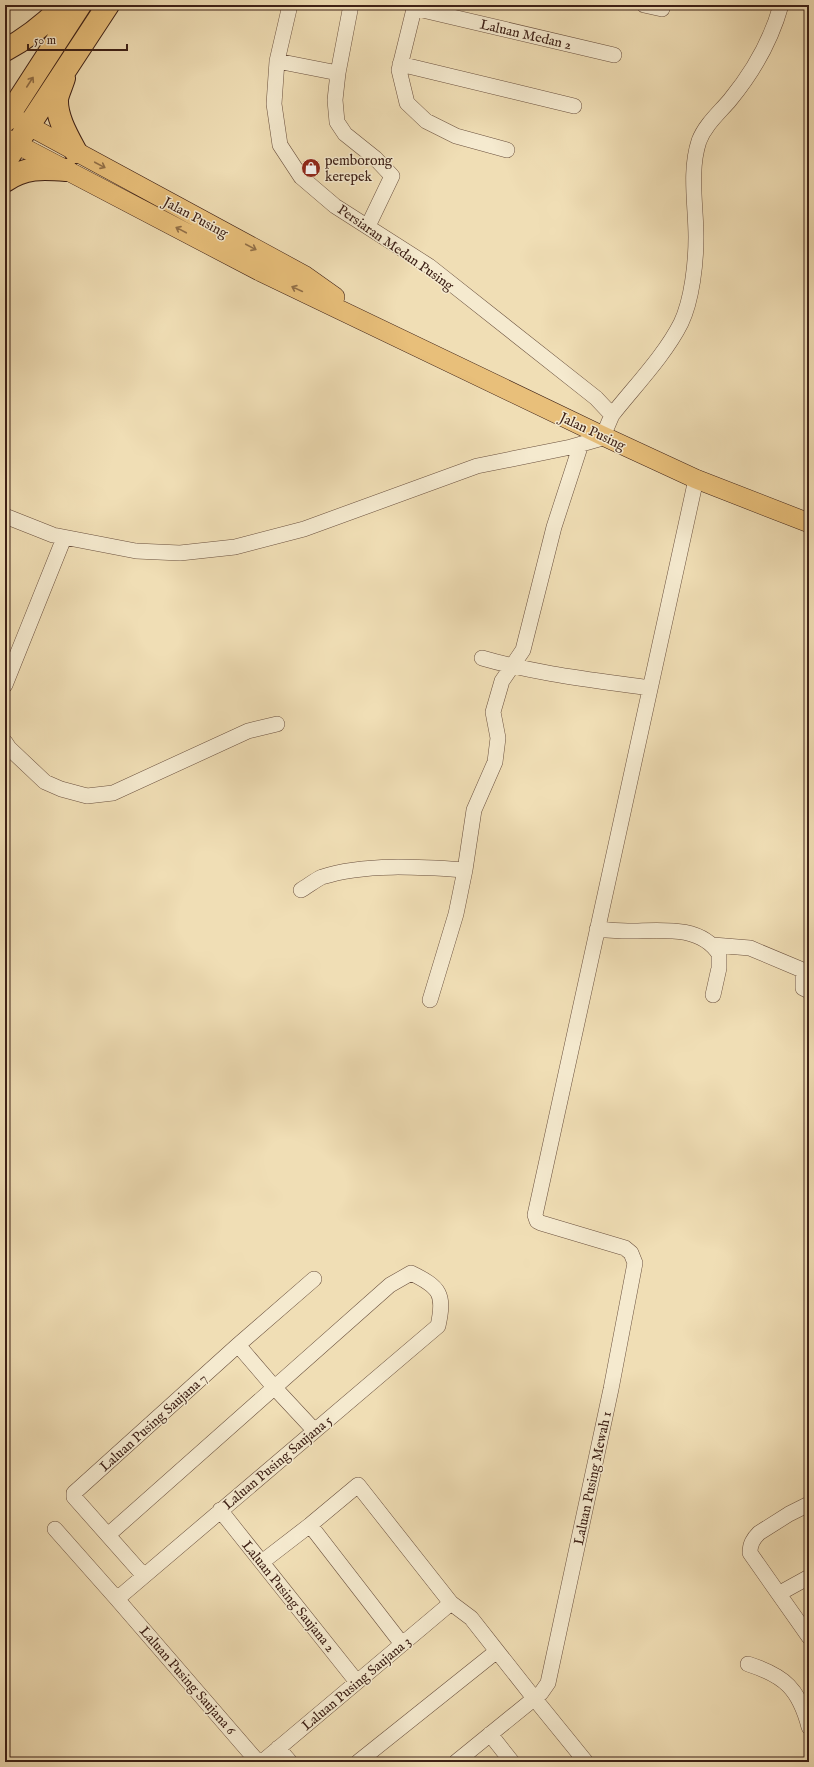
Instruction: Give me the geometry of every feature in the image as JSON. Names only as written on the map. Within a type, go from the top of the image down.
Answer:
[{"type":"highway","points":[[5,50],[21,42],[44,24],[64,5]]},
{"type":"highway","points":[[6,116],[80,5]]},
{"type":"highway","points":[[5,162],[11,141],[28,126],[108,5]]},
{"type":"highway","points":[[5,180],[23,171],[71,161],[57,99],[69,64]]},
{"type":"main road","name":"Jalan Pusing","points":[[6,116],[28,126],[71,161],[261,272],[602,436],[696,479],[807,520]]},
{"type":"main road","name":"Jalan Pusing","points":[[11,141],[71,161]]},
{"type":"street","name":"Persiaran Medan Pusing","points":[[290,5],[277,61],[274,104],[280,145],[301,177],[335,206],[428,266],[596,398],[612,415]]},
{"type":"street","points":[[351,5],[338,73],[335,100],[337,122],[346,134],[375,158],[392,176],[368,226]]},
{"type":"street","points":[[644,5],[662,9]]},
{"type":"street","points":[[5,516],[53,535],[136,552],[180,552],[235,547],[304,529],[477,466],[571,448],[599,439],[602,436],[612,415],[670,341],[682,322],[693,284],[696,238],[695,161],[700,140],[713,118],[729,100],[767,45],[781,5]]},
{"type":"street","points":[[414,6],[398,70],[407,103],[426,121],[456,136],[507,150]]},
{"type":"street","name":"Laluan Medan 2","points":[[414,6],[614,55]]},
{"type":"street","points":[[277,61],[338,73]]},
{"type":"street","points":[[400,64],[574,106]]},
{"type":"street","points":[[430,1000],[456,914],[465,870],[474,810],[495,762],[498,738],[493,712],[502,682],[523,650],[554,527],[581,444]]},
{"type":"street","points":[[696,479],[597,929],[628,931],[676,931],[697,936],[709,941],[719,954],[720,959],[713,995]]},
{"type":"street","points":[[5,685],[64,538]]},
{"type":"street","points":[[482,658],[512,667],[650,688]]},
{"type":"street","points":[[5,742],[9,748],[45,782],[61,789],[88,796],[113,793],[248,731],[277,724]]},
{"type":"street","points":[[301,890],[321,878],[353,871],[398,867],[465,870]]},
{"type":"street","name":"Laluan Pusing Mewah 1","points":[[456,1762],[541,1693],[548,1683],[611,1389],[635,1263],[631,1253],[626,1248],[537,1221],[535,1215],[597,929]]},
{"type":"street","points":[[713,945],[750,948],[800,969],[803,972],[803,988],[809,991]]},
{"type":"street","name":"Laluan Pusing Saujana 5","points":[[117,1599],[438,1326],[442,1307],[436,1288],[429,1282],[411,1273],[390,1285],[274,1387]]},
{"type":"street","name":"Laluan Pusing Saujana 7","points":[[144,1576],[74,1497],[74,1493],[238,1345],[314,1279]]},
{"type":"street","points":[[238,1345],[314,1430]]},
{"type":"street","points":[[108,1535],[274,1387]]},
{"type":"street","points":[[262,1562],[358,1485],[451,1603],[471,1618],[586,1762]]},
{"type":"street","points":[[809,1504],[789,1514],[759,1533],[752,1543],[750,1553],[780,1593],[809,1637]]},
{"type":"street","name":"Laluan Pusing Saujana 2","points":[[220,1510],[357,1682]]},
{"type":"street","points":[[310,1525],[402,1644]]},
{"type":"street","name":"Laluan Pusing Saujana 6","points":[[55,1529],[258,1762]]},
{"type":"street","points":[[780,1593],[809,1577]]},
{"type":"street","name":"Laluan Pusing Saujana 3","points":[[262,1762],[451,1603]]},
{"type":"street","points":[[358,1762],[497,1651]]},
{"type":"street","points":[[748,1664],[766,1670],[784,1681],[797,1696],[809,1727]]},
{"type":"street","points":[[490,1734],[512,1762]]},
{"type":"street","points":[[278,1748],[290,1762]]},
{"type":"place","name":"pemborong kerepek","points":[[311,168]]}]
